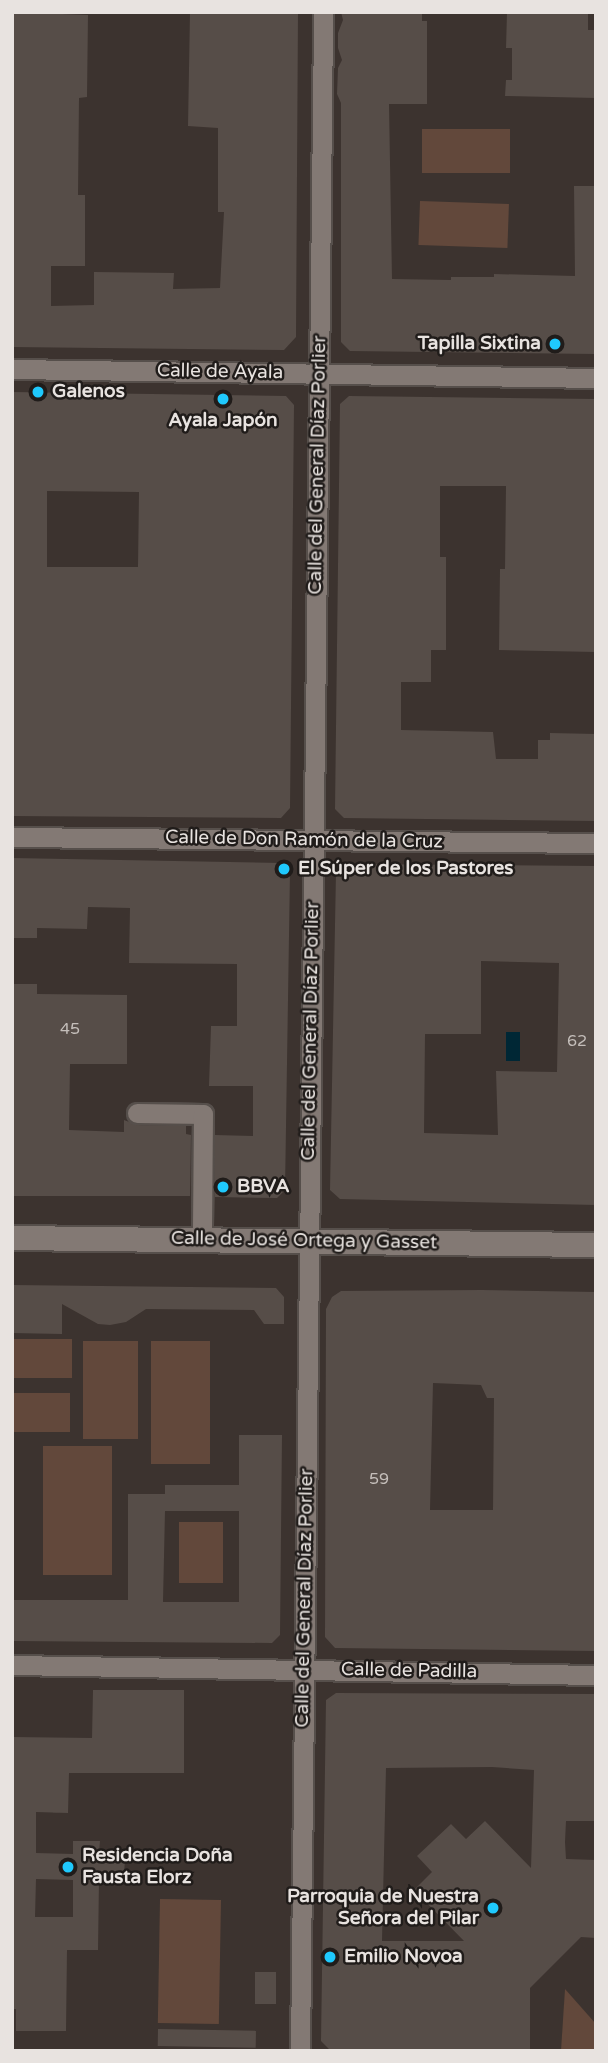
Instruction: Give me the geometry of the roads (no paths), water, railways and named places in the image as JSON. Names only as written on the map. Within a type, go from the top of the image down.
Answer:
[{"type":"street","name":"Calle del General Díaz Porlier","points":[[300,2051],[323,12]]},
{"type":"street","name":"Calle de Ayala","points":[[12,369],[596,378]]},
{"type":"street","name":"Calle de Don Ramón de la Cruz","points":[[12,836],[596,843]]},
{"type":"street","points":[[137,1113],[203,1114],[201,1240]]},
{"type":"street","name":"Calle de José Ortega y Gasset","points":[[12,1238],[596,1245]]},
{"type":"street","name":"Calle de Padilla","points":[[12,1665],[596,1675]]},
{"type":"water","points":[[506,1032],[520,1032],[520,1061],[506,1061]]},
{"type":"place","name":"Tapilla Sixtina","points":[[555,344]]},
{"type":"place","name":"Galenos","points":[[38,392]]},
{"type":"place","name":"Ayala Japón","points":[[223,399]]},
{"type":"place","name":"El Súper de los Pastores","points":[[284,869]]},
{"type":"place","name":"BBVA","points":[[223,1187]]},
{"type":"place","name":"Residencia Doña Fausta Elorz","points":[[68,1867]]},
{"type":"place","name":"Parroquia de Nuestra Señora del Pilar","points":[[493,1908]]},
{"type":"place","name":"Emilio Novoa","points":[[330,1957]]}]
